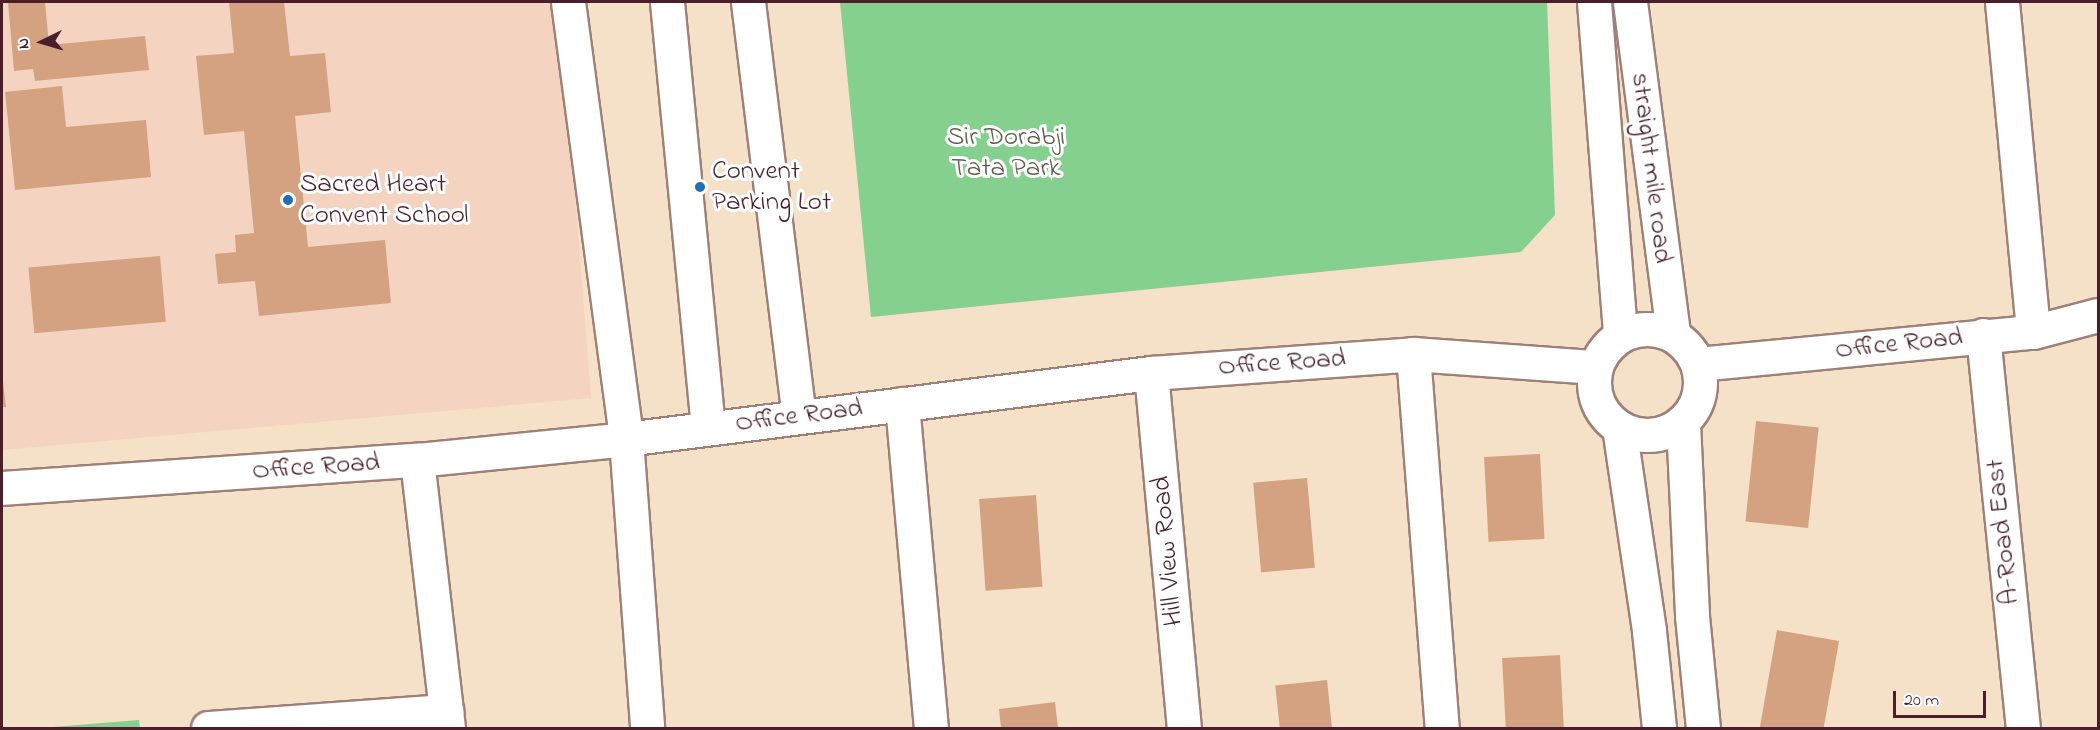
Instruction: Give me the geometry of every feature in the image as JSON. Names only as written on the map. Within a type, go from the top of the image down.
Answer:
[{"type":"street","points":[[568,2],[626,439],[647,729]]},
{"type":"street","points":[[667,2],[708,428]]},
{"type":"street","points":[[748,2],[799,416]]},
{"type":"street","name":"straight mile road","points":[[1593,2],[1620,335]]},
{"type":"street","name":"straight mile road","points":[[1630,2],[1673,334]]},
{"type":"street","points":[[2002,2],[2033,332]]},
{"type":"street","name":"Office Road","points":[[1698,364],[2033,332],[2098,315]]},
{"type":"street","points":[[1683,423],[1651,436],[1619,428],[1600,408],[1594,381],[1596,367],[1601,355],[1620,335],[1647,330],[1673,334],[1692,352],[1701,376],[1697,401],[1683,423],[1692,616],[1703,729]]},
{"type":"street","name":"A-Road East","points":[[1983,335],[2024,729]]},
{"type":"street","points":[[1413,354],[1442,729]]},
{"type":"street","name":"Office Road","points":[[2,488],[417,460],[626,439],[1150,373],[1413,354],[1596,367]]},
{"type":"street","name":"Hill View Road","points":[[1150,373],[1184,729]]},
{"type":"street","points":[[902,404],[932,729]]},
{"type":"street","points":[[1619,428],[1649,631],[1659,729]]},
{"type":"street","points":[[208,729],[447,720],[417,460]]},
{"type":"shaded area","name":"Sacred Heart Convent School","points":[[2,2],[560,2],[591,398],[2,450]]},
{"type":"green space","name":"Sir Dorabji Tata Park","points":[[840,2],[1547,2],[1555,215],[1521,252],[871,317]]},
{"type":"green space","points":[[139,720],[140,728],[41,728]]},
{"type":"building","points":[[8,2],[45,2],[49,45],[145,36],[149,70],[35,81],[33,69],[14,71]]},
{"type":"building","points":[[229,2],[284,2],[290,56],[325,53],[331,112],[295,116],[308,247],[385,240],[391,303],[259,316],[255,281],[218,284],[215,254],[236,252],[235,235],[254,233],[244,131],[204,135],[196,56],[234,53]]},
{"type":"building","points":[[62,86],[66,127],[146,120],[151,177],[15,190],[5,92]]},
{"type":"building","points":[[160,256],[166,322],[34,333],[29,268]]},
{"type":"building","points":[[2,373],[6,407],[2,407]]},
{"type":"building","points":[[1756,421],[1819,428],[1808,528],[1745,521]]},
{"type":"building","points":[[1540,454],[1544,539],[1489,542],[1484,457]]},
{"type":"building","points":[[1307,478],[1315,568],[1261,572],[1253,483]]},
{"type":"building","points":[[1036,495],[1042,587],[986,591],[979,499]]},
{"type":"building","points":[[1777,630],[1839,641],[1824,728],[1760,728]]},
{"type":"building","points":[[1560,655],[1564,728],[1506,728],[1502,658]]},
{"type":"building","points":[[1327,680],[1332,728],[1280,728],[1275,685]]},
{"type":"building","points":[[1055,702],[1058,728],[1001,728],[999,709]]},
{"type":"place","name":"Convent Parking Lot","points":[[700,187]]},
{"type":"place","name":"Sacred Heart Convent School","points":[[288,200]]}]
